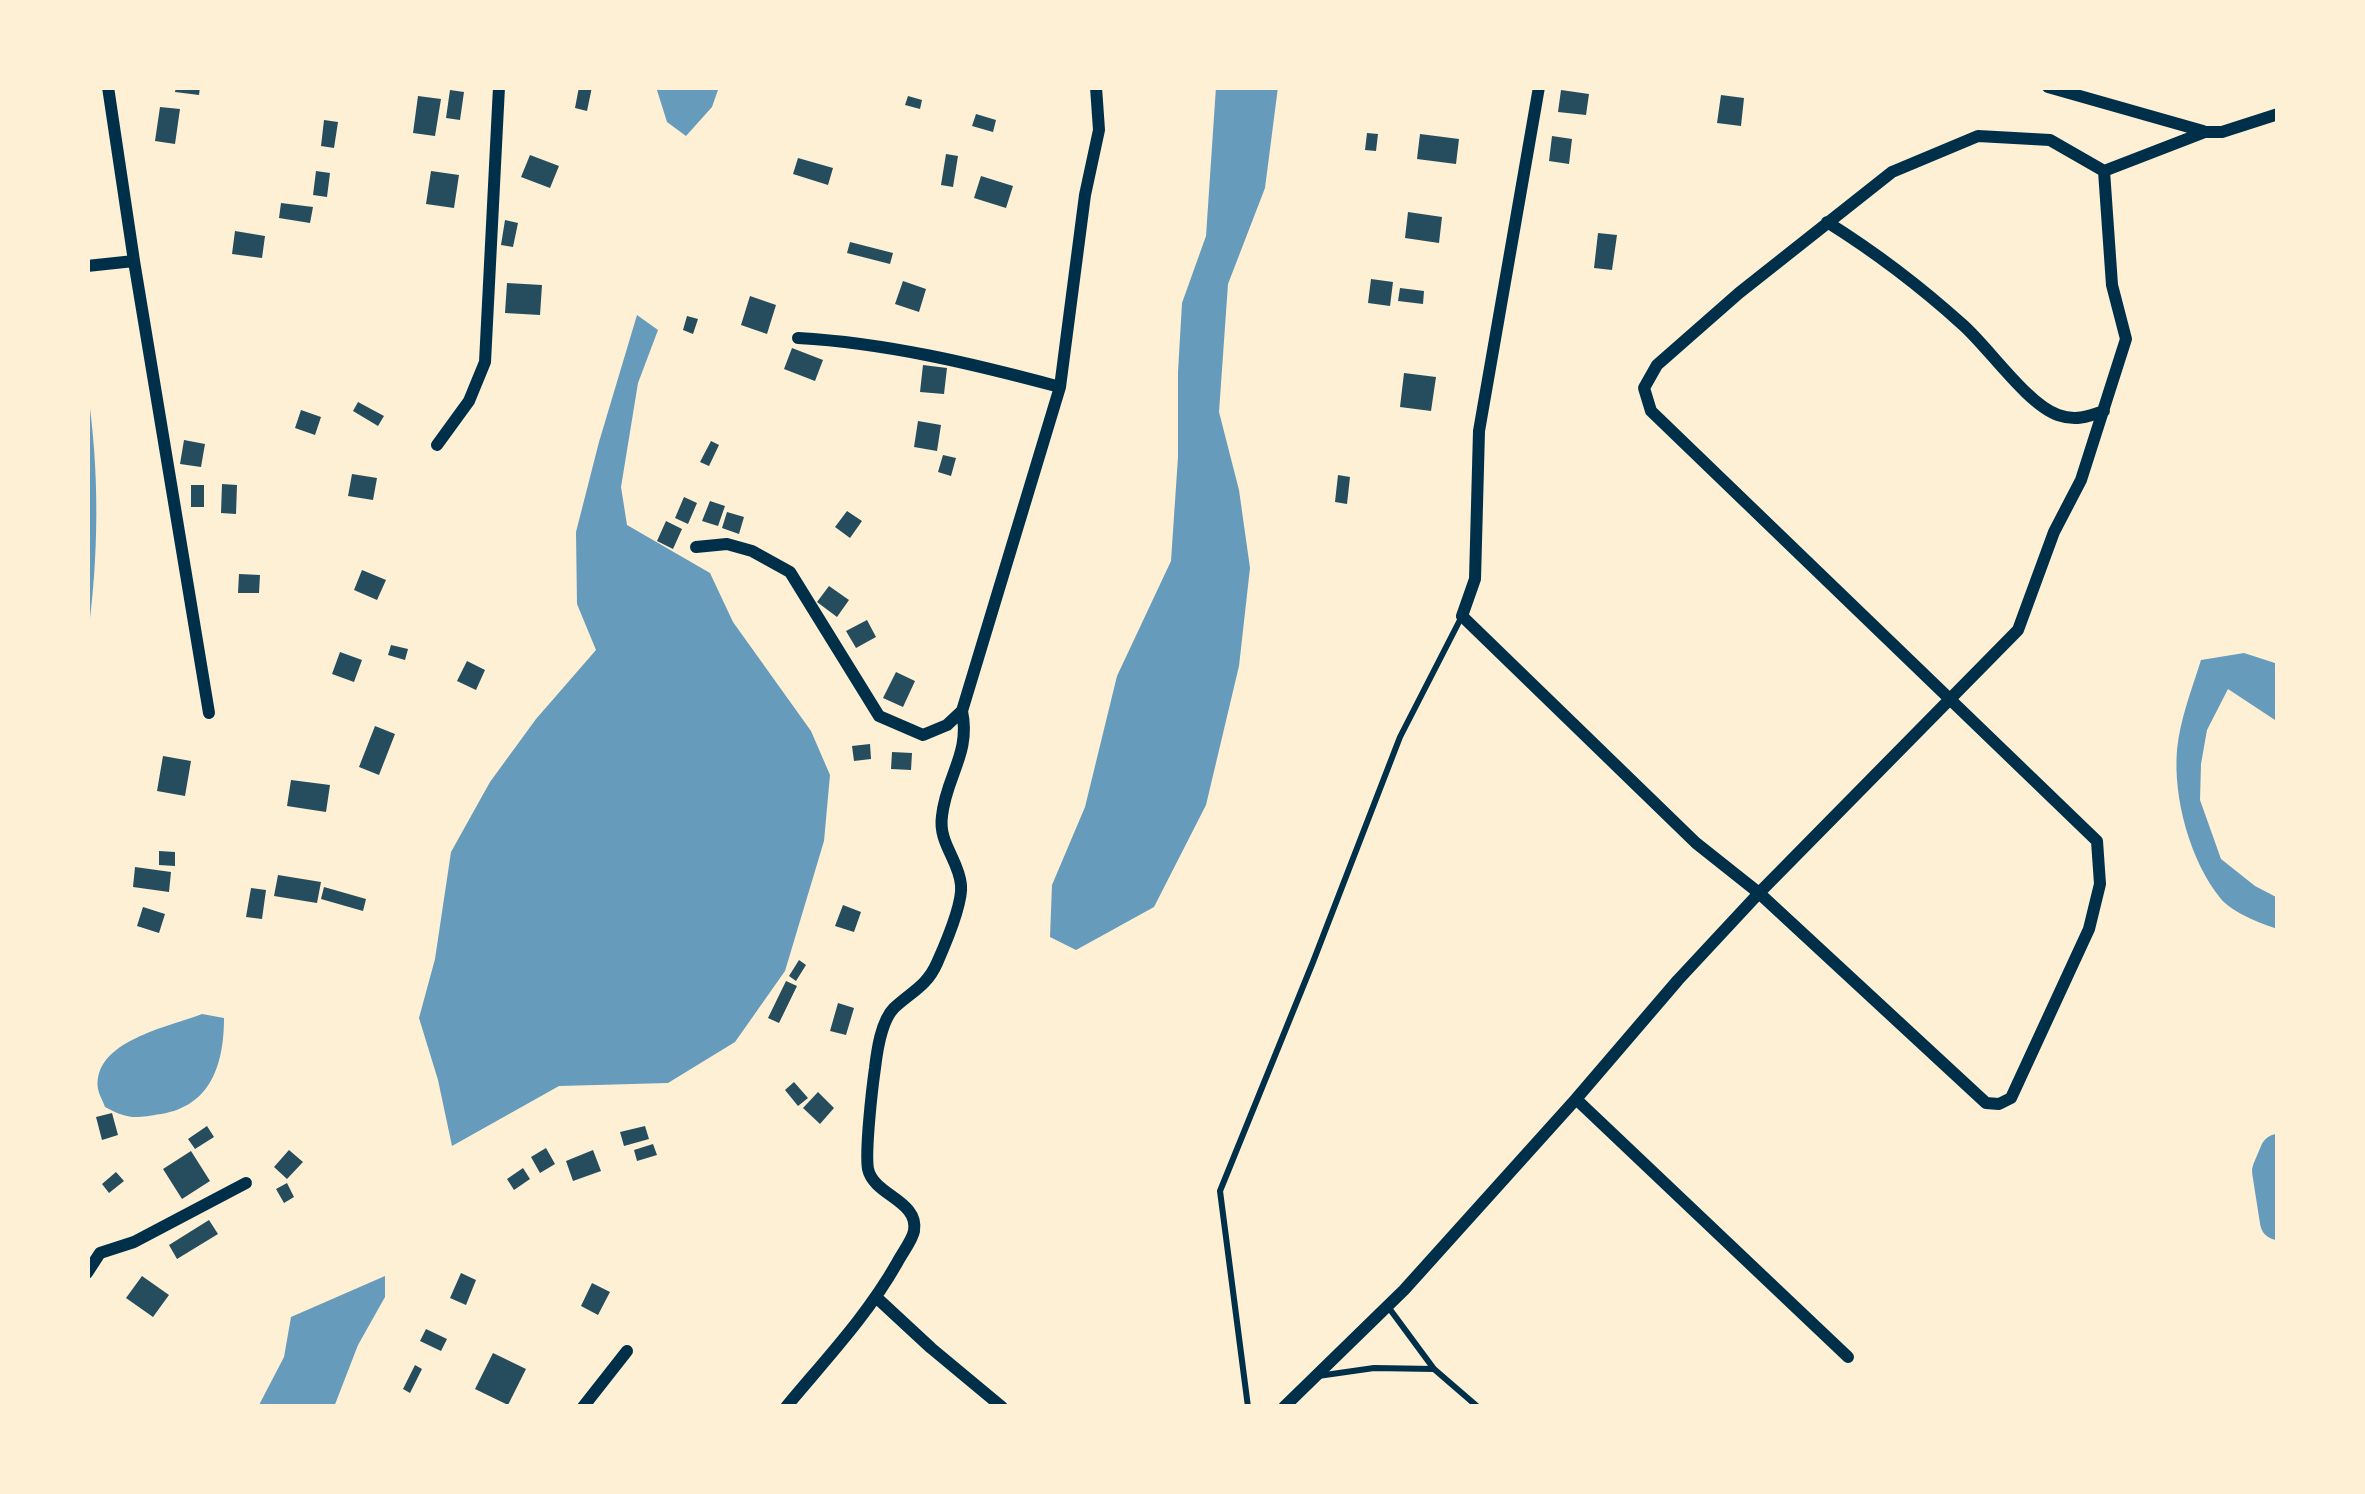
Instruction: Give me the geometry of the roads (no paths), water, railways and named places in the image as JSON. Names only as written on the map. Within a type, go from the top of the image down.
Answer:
[{"type":"street","points":[[108,87],[209,713]]},
{"type":"street","points":[[436,445],[469,401],[485,362],[500,87]]},
{"type":"street","points":[[786,1407],[877,1298],[914,1233],[913,1217],[904,1205],[878,1189],[868,1168],[875,1067],[885,1021],[926,984],[959,900],[961,886],[944,845],[941,816],[967,733],[962,710],[1060,387],[1085,195],[1099,130],[1096,87]]},
{"type":"street","points":[[1539,87],[1478,431],[1475,578],[1462,616],[1696,843],[1759,893],[1986,1103],[2011,1098],[2089,928],[2100,884],[2097,841],[1651,412],[1644,388],[1657,365],[1739,293],[1892,172],[1978,136],[2050,140],[2104,171]]},
{"type":"street","points":[[2048,87],[2205,132],[2222,133],[2278,114]]},
{"type":"street","points":[[2104,171],[2205,132]]},
{"type":"street","points":[[1284,1407],[1404,1290],[1759,893],[2018,630],[2054,532],[2081,480],[2126,339],[2112,285],[2104,171]]},
{"type":"street","points":[[1827,222],[1862,244],[1964,326],[2026,392],[2054,414],[2079,420],[2104,412]]},
{"type":"street","points":[[87,266],[134,261]]},
{"type":"street","points":[[798,338],[844,341],[973,364],[1060,387]]},
{"type":"street","points":[[696,547],[728,544],[752,550],[790,572],[879,716],[923,735],[946,725],[962,710]]},
{"type":"street","points":[[1576,1099],[1848,1357]]},
{"type":"street","points":[[87,1273],[100,1253],[134,1242],[246,1183]]},
{"type":"street","points":[[877,1298],[1002,1407]]},
{"type":"street","points":[[583,1407],[627,1351]]},
{"type":"lane","points":[[1248,1407],[1220,1191],[1400,737],[1462,616]]},
{"type":"lane","points":[[1387,1305],[1434,1369],[1478,1407]]},
{"type":"lane","points":[[1313,1377],[1374,1367],[1434,1369]]},
{"type":"water","points":[[656,87],[719,87],[712,107],[686,136],[667,122]]},
{"type":"water","points":[[1216,87],[1278,87],[1265,188],[1228,284],[1219,412],[1239,490],[1250,568],[1239,666],[1206,805],[1154,907],[1076,950],[1050,937],[1052,885],[1085,807],[1117,676],[1171,561],[1182,303],[1206,236]]},
{"type":"water","points":[[637,315],[658,330],[638,383],[621,487],[627,525],[710,573],[733,622],[811,731],[830,775],[824,841],[785,971],[735,1042],[668,1083],[559,1086],[452,1146],[419,1018],[435,959],[451,852],[490,782],[596,650],[577,604],[576,532]]},
{"type":"water","points":[[87,387],[96,514],[87,642]]},
{"type":"water","points":[[2244,653],[2278,664],[2278,722],[2228,689],[2207,730],[2200,800],[2221,859],[2278,898],[2278,929],[2232,908],[2210,884],[2192,848],[2178,788],[2179,738],[2201,660]]},
{"type":"water","points":[[202,1014],[224,1018],[217,1066],[203,1092],[178,1109],[152,1115],[126,1116],[105,1107],[98,1089],[99,1073],[107,1059],[135,1038]]},
{"type":"water","points":[[385,1276],[385,1297],[358,1345],[334,1407],[258,1407],[284,1357],[291,1317]]},
{"type":"waterway","points":[[2278,1152],[2270,1171],[2278,1222]]}]
